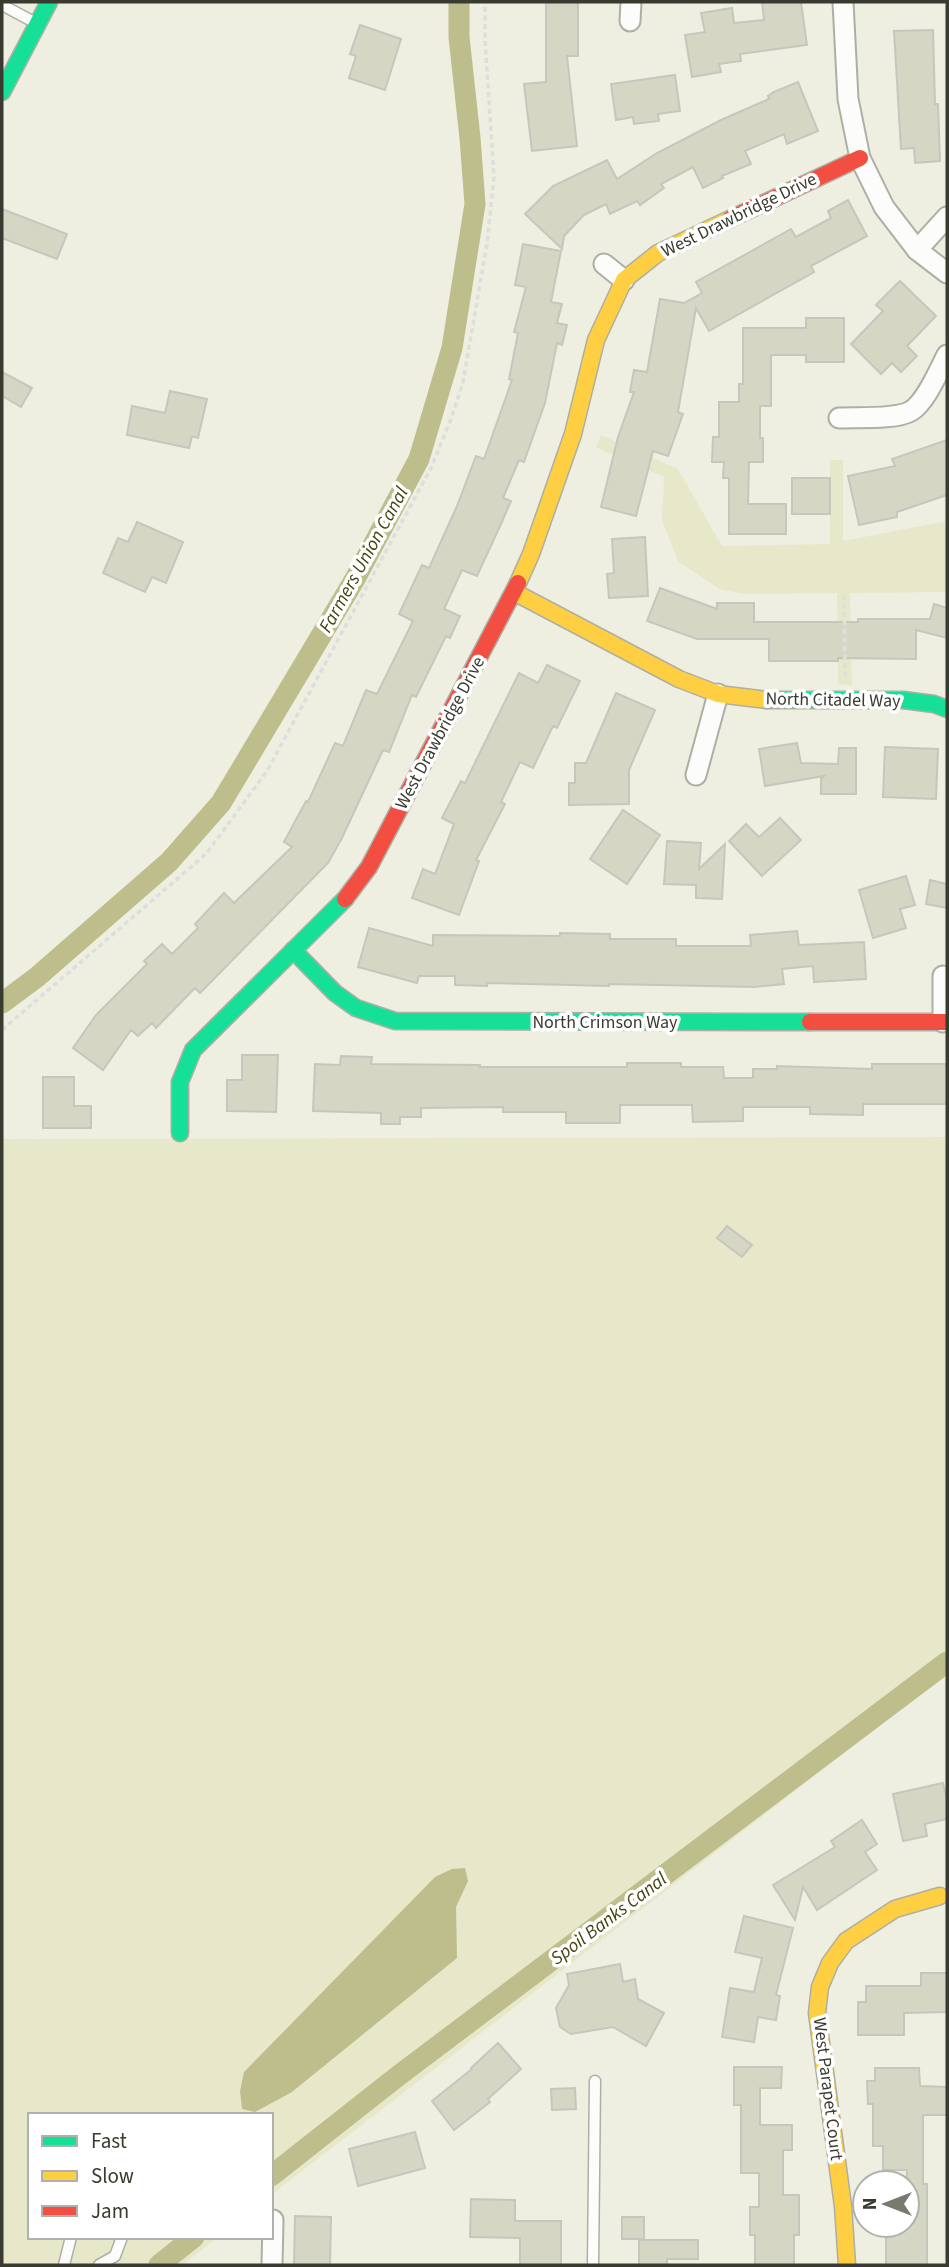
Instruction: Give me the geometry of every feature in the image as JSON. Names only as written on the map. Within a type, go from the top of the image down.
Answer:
[{"type":"street","points":[[2,92],[49,2]]},
{"type":"street","points":[[843,2],[848,99],[860,158],[884,207],[917,250],[947,273]]},
{"type":"street","name":"West Drawbridge Drive","points":[[180,1133],[180,1082],[193,1050],[347,897],[369,867],[514,592],[531,554],[573,434],[596,340],[624,280],[658,253],[860,158]]},
{"type":"street","points":[[917,250],[947,217]]},
{"type":"street","points":[[604,264],[624,280]]},
{"type":"street","points":[[839,418],[894,416],[911,411],[923,398],[947,355]]},
{"type":"street","name":"North Citadel Way","points":[[514,592],[679,679],[718,694],[765,700],[903,700],[934,704],[947,709]]},
{"type":"street","points":[[696,775],[718,694]]},
{"type":"street","name":"North Crimson Way","points":[[293,950],[356,1009],[395,1021],[945,1022],[943,976]]},
{"type":"street","name":"West Parapet Court","points":[[847,2265],[843,2206],[817,2013],[820,1987],[830,1963],[846,1941],[895,1909],[940,1896]]},
{"type":"street","points":[[272,2265],[273,2239]]},
{"type":"lane","points":[[2,3],[38,24]]},
{"type":"lane","points":[[593,2265],[595,2081]]},
{"type":"lane","points":[[64,2265],[70,2239]]},
{"type":"lane","points":[[99,2265],[115,2256],[121,2239]]},
{"type":"path","points":[[2,1030],[206,854],[231,822],[267,771],[432,468],[463,382],[487,244],[494,177],[485,2]]},
{"type":"path","points":[[844,595],[845,687]]},
{"type":"shaded area","points":[[601,435],[678,469],[722,546],[830,544],[830,460],[843,460],[843,541],[947,521],[947,592],[850,593],[852,685],[838,684],[837,593],[745,594],[719,589],[678,561],[662,520],[664,477],[596,447]]},
{"type":"shaded area","points":[[947,1137],[947,1674],[273,2193],[273,2113],[28,2113],[28,2239],[216,2239],[183,2265],[2,2265],[2,1139]]},
{"type":"shaded area","points":[[465,1868],[468,1881],[456,1907],[457,1958],[292,2092],[255,2112],[242,2109],[240,2091],[244,2072],[435,1877],[452,1869]]},
{"type":"building","points":[[546,2],[578,2],[578,56],[567,56],[577,146],[532,151],[524,84],[546,82]]},
{"type":"building","points":[[762,2],[801,2],[807,45],[740,54],[741,61],[719,64],[721,72],[692,77],[685,35],[705,32],[701,13],[732,8],[734,23],[764,20]]},
{"type":"building","points":[[360,25],[401,39],[385,90],[349,78],[356,56],[350,54]]},
{"type":"building","points":[[933,30],[940,161],[915,163],[914,148],[901,149],[894,31]]},
{"type":"building","points":[[675,75],[680,111],[658,114],[659,121],[634,124],[633,117],[616,120],[611,84]]},
{"type":"building","points":[[798,82],[818,131],[787,144],[784,134],[745,151],[751,164],[722,176],[723,178],[703,188],[693,167],[661,184],[664,188],[640,205],[637,201],[610,214],[606,204],[584,215],[564,236],[562,249],[525,214],[553,186],[607,160],[617,179],[657,153],[769,99],[768,96],[774,92]]},
{"type":"building","points":[[848,200],[867,236],[811,266],[814,272],[709,331],[696,308],[678,412],[683,414],[668,456],[653,451],[636,516],[601,507],[618,437],[634,392],[630,392],[634,370],[647,372],[660,299],[684,303],[702,293],[696,282],[791,229],[796,237],[831,218],[828,211]]},
{"type":"building","points":[[2,209],[67,234],[57,259],[2,238]]},
{"type":"building","points":[[523,244],[561,251],[551,302],[562,304],[557,323],[567,325],[562,345],[557,343],[545,403],[524,462],[519,460],[503,498],[511,501],[477,576],[462,570],[444,609],[460,616],[450,638],[446,636],[416,697],[412,695],[389,752],[383,750],[328,863],[200,993],[195,988],[156,1028],[152,1023],[138,1036],[131,1030],[103,1070],[73,1048],[96,1015],[147,964],[144,961],[162,944],[172,954],[198,928],[195,924],[224,893],[234,903],[292,847],[284,842],[306,801],[308,802],[335,743],[343,746],[366,690],[377,694],[413,621],[399,614],[422,565],[429,568],[476,456],[484,459],[512,380],[509,379],[518,333],[514,332],[526,287],[515,285]]},
{"type":"building","points":[[900,281],[936,316],[907,346],[917,356],[901,372],[892,363],[881,374],[851,344],[883,311],[876,305]]},
{"type":"building","points":[[806,318],[844,318],[844,362],[806,362],[806,355],[771,355],[771,406],[760,406],[763,462],[749,462],[748,504],[786,504],[786,534],[729,534],[729,478],[723,478],[724,462],[712,462],[713,437],[719,437],[719,402],[739,402],[739,384],[743,384],[743,328],[806,328]]},
{"type":"building","points":[[2,372],[32,388],[21,407],[2,396]]},
{"type":"building","points":[[170,391],[207,399],[198,438],[192,436],[189,448],[127,435],[132,406],[165,413]]},
{"type":"building","points":[[947,440],[947,495],[897,512],[897,517],[859,525],[848,476],[895,466],[892,459]]},
{"type":"building","points":[[792,478],[830,478],[830,514],[792,514]]},
{"type":"building","points":[[137,522],[183,542],[166,583],[152,577],[145,592],[103,573],[118,538],[128,542]]},
{"type":"building","points":[[645,537],[648,596],[609,598],[607,574],[614,573],[612,539]]},
{"type":"building","points":[[660,588],[717,609],[717,603],[754,603],[754,622],[930,619],[934,604],[947,608],[947,638],[916,630],[916,659],[769,661],[769,639],[697,639],[647,621]]},
{"type":"building","points":[[547,665],[580,681],[557,728],[553,726],[533,768],[520,762],[501,802],[505,804],[476,860],[479,861],[459,915],[412,898],[423,869],[435,874],[454,824],[442,818],[461,781],[465,783],[519,673],[538,683]]},
{"type":"building","points":[[616,693],[655,710],[629,770],[629,804],[569,805],[569,783],[575,783],[575,763],[586,763]]},
{"type":"building","points":[[797,743],[801,763],[838,764],[839,748],[856,748],[856,794],[821,794],[821,779],[824,776],[765,786],[759,749]]},
{"type":"building","points":[[885,747],[938,749],[936,799],[883,797]]},
{"type":"building","points":[[623,810],[660,835],[627,884],[590,859]]},
{"type":"building","points":[[780,818],[801,840],[762,876],[729,841],[746,824],[759,837]]},
{"type":"building","points":[[667,841],[701,843],[699,869],[725,844],[722,899],[696,898],[696,885],[664,884]]},
{"type":"building","points":[[906,876],[915,905],[900,909],[906,928],[873,938],[859,890]]},
{"type":"building","points":[[930,880],[947,884],[947,908],[926,904]]},
{"type":"building","points":[[369,928],[433,946],[433,935],[560,936],[560,933],[610,934],[610,939],[676,939],[676,946],[751,946],[750,935],[797,931],[799,945],[864,942],[866,979],[814,982],[813,966],[782,969],[784,984],[755,987],[487,983],[487,986],[455,985],[455,976],[419,976],[417,983],[358,967]]},
{"type":"building","points":[[242,1055],[278,1055],[276,1112],[227,1111],[227,1080],[242,1080]]},
{"type":"building","points":[[341,1056],[372,1057],[371,1064],[480,1067],[627,1067],[627,1063],[681,1063],[681,1067],[723,1067],[724,1078],[753,1078],[753,1069],[777,1069],[777,1066],[872,1069],[872,1064],[947,1064],[947,1104],[863,1104],[863,1115],[810,1114],[810,1107],[743,1107],[743,1121],[693,1122],[692,1105],[620,1105],[620,1123],[566,1123],[566,1112],[503,1112],[503,1107],[421,1108],[421,1117],[400,1117],[400,1124],[381,1124],[381,1113],[313,1111],[315,1064],[340,1065]]},
{"type":"building","points":[[43,1077],[74,1077],[74,1106],[91,1106],[91,1128],[43,1128]]},
{"type":"building","points":[[727,1226],[752,1245],[742,1257],[717,1238]]},
{"type":"building","points":[[943,1783],[947,1819],[925,1824],[927,1836],[903,1841],[893,1794]]},
{"type":"building","points":[[862,1820],[877,1844],[865,1852],[877,1870],[817,1910],[803,1887],[795,1920],[773,1885],[835,1847],[831,1841]]},
{"type":"building","points":[[744,1916],[793,1928],[776,1995],[780,1996],[776,2020],[758,2017],[754,2042],[722,2037],[730,1988],[754,1992],[762,1958],[735,1952]]},
{"type":"building","points":[[620,1964],[623,1982],[635,1979],[638,1999],[664,2013],[646,2046],[613,2027],[571,2034],[560,2027],[556,2008],[569,1985],[567,1974]]},
{"type":"building","points":[[921,1973],[947,1973],[947,2012],[904,2013],[904,2035],[858,2035],[858,2002],[866,2002],[866,1986],[921,1986]]},
{"type":"building","points":[[498,2043],[521,2069],[488,2099],[490,2102],[454,2130],[432,2101],[472,2069]]},
{"type":"building","points":[[734,2067],[782,2067],[781,2088],[760,2088],[760,2125],[792,2125],[792,2150],[783,2150],[783,2195],[799,2195],[799,2235],[794,2235],[794,2265],[755,2265],[755,2235],[750,2235],[750,2207],[759,2207],[759,2173],[741,2173],[741,2105],[734,2105]]},
{"type":"building","points":[[875,2068],[919,2068],[920,2086],[947,2087],[947,2115],[923,2115],[923,2184],[927,2184],[927,2265],[886,2265],[886,2239],[921,2239],[921,2169],[883,2169],[883,2146],[873,2146],[873,2104],[868,2104],[867,2081],[875,2081]]},
{"type":"building","points":[[575,2088],[576,2109],[552,2110],[551,2089]]},
{"type":"building","points":[[415,2132],[425,2168],[358,2186],[349,2149]]},
{"type":"building","points":[[471,2199],[515,2200],[515,2221],[561,2221],[561,2265],[520,2265],[520,2238],[470,2237]]},
{"type":"building","points":[[295,2216],[331,2217],[330,2265],[294,2265]]},
{"type":"building","points":[[622,2217],[644,2217],[644,2239],[622,2239]]},
{"type":"building","points":[[639,2240],[698,2240],[698,2259],[667,2259],[667,2265],[639,2265]]},
{"type":"waterway","name":"Farmers Union Canal","points":[[2,1003],[37,977],[169,862],[221,803],[355,579],[419,459],[452,348],[475,204],[459,37],[459,2]]},
{"type":"waterway","name":"Spoil Banks Canal","points":[[273,2174],[398,2076],[947,1662]]},
{"type":"waterway","name":"Spoil Banks Canal","points":[[159,2265],[192,2239]]},
{"type":"traffic: fast","points":[[2,92],[49,2]]},
{"type":"traffic: fast","points":[[767,700],[903,700],[934,704],[947,709]]},
{"type":"traffic: fast","points":[[180,1133],[180,1082],[193,1050],[345,899]]},
{"type":"traffic: fast","points":[[293,950],[335,993],[356,1008],[395,1021],[810,1022]]},
{"type":"traffic: slow","points":[[518,583],[531,554],[573,434],[596,340],[624,280],[658,253],[730,219]]},
{"type":"traffic: slow","points":[[514,592],[679,679],[718,694],[767,700]]},
{"type":"traffic: slow","points":[[847,2265],[843,2206],[817,2013],[820,1987],[830,1963],[846,1941],[895,1909],[940,1896]]},
{"type":"traffic: jam","points":[[730,219],[860,158]]},
{"type":"traffic: jam","points":[[345,899],[369,867],[518,583]]},
{"type":"traffic: jam","points":[[810,1022],[947,1022]]}]
